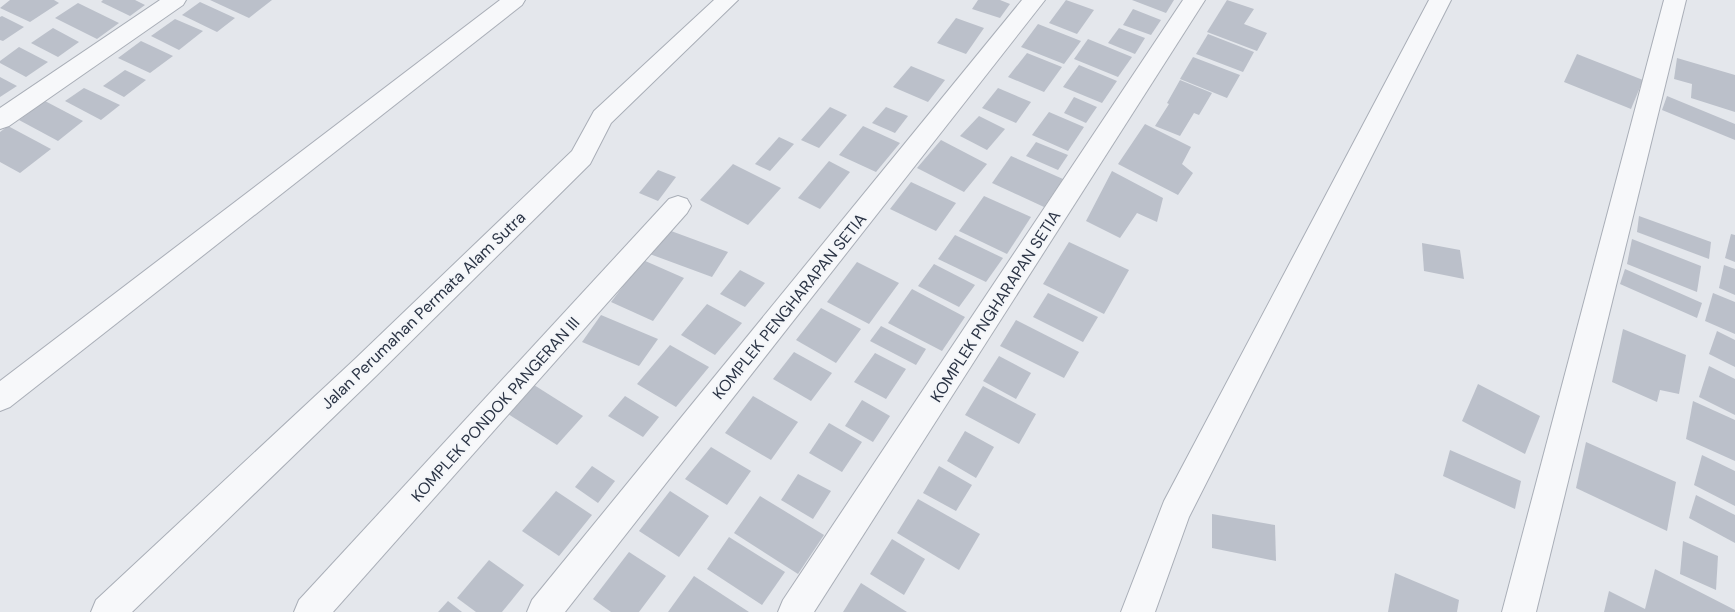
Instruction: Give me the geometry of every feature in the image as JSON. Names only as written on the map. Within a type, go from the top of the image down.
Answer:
[{"type":"street","points":[[0,120],[175,0]]},
{"type":"street","points":[[0,398],[514,0]]},
{"type":"street","name":"Jalan Perumahan Permata Alam Sutra","points":[[108,612],[365,368],[581,157],[602,117],[727,0]]},
{"type":"street","name":"KOMPLEK PENGHARAPAN SETIA","points":[[544,612],[1034,0]]},
{"type":"street","name":"KOMPLEK PNGHARAPAN SETIA","points":[[795,612],[1194,0]]},
{"type":"street","points":[[1138,612],[1175,512],[1440,0]]},
{"type":"street","points":[[1519,612],[1675,0]]},
{"type":"street","name":"KOMPLEK PONDOK PANGERAN III","points":[[312,612],[678,206]]},
{"type":"building","points":[[10,0],[54,0],[59,3],[30,22],[0,8]]},
{"type":"building","points":[[103,0],[135,0],[145,5],[130,16],[101,2]]},
{"type":"building","points":[[210,0],[272,0],[249,18]]},
{"type":"building","points":[[978,0],[1000,0],[1010,4],[1000,18],[972,9]]},
{"type":"building","points":[[1066,0],[1094,10],[1077,34],[1049,23]]},
{"type":"building","points":[[1132,0],[1174,0],[1166,13]]},
{"type":"building","points":[[1227,0],[1254,9],[1244,24],[1267,33],[1257,51],[1207,32]]},
{"type":"building","points":[[200,2],[235,18],[217,32],[182,15]]},
{"type":"building","points":[[78,3],[119,23],[97,39],[55,18]]},
{"type":"building","points":[[1133,9],[1161,20],[1151,35],[1123,25]]},
{"type":"building","points":[[2,16],[24,27],[3,41],[0,40],[0,17]]},
{"type":"building","points":[[956,18],[984,28],[966,54],[937,43]]},
{"type":"building","points":[[175,19],[203,31],[179,50],[151,36]]},
{"type":"building","points":[[1038,24],[1081,41],[1064,64],[1021,47]]},
{"type":"building","points":[[53,28],[79,42],[58,57],[31,43]]},
{"type":"building","points":[[1119,28],[1145,38],[1135,54],[1108,43]]},
{"type":"building","points":[[1208,34],[1254,52],[1243,72],[1196,54]]},
{"type":"building","points":[[1088,39],[1132,57],[1118,77],[1074,59]]},
{"type":"building","points":[[141,41],[173,56],[150,73],[118,58]]},
{"type":"building","points":[[19,47],[48,62],[26,77],[0,63],[0,61]]},
{"type":"building","points":[[1027,53],[1062,67],[1044,92],[1008,77]]},
{"type":"building","points":[[1577,54],[1643,80],[1631,109],[1564,82]]},
{"type":"building","points":[[1193,57],[1240,75],[1227,98],[1180,79]]},
{"type":"building","points":[[1677,58],[1735,75],[1735,112],[1691,98],[1692,84],[1674,79]]},
{"type":"building","points":[[1079,65],[1117,81],[1102,103],[1063,87]]},
{"type":"building","points":[[911,66],[945,80],[928,102],[893,87]]},
{"type":"building","points":[[125,70],[146,80],[124,97],[103,86]]},
{"type":"building","points":[[0,77],[17,86],[0,97]]},
{"type":"building","points":[[1180,80],[1212,93],[1199,115],[1194,113],[1180,136],[1155,126],[1169,104],[1167,103]]},
{"type":"building","points":[[84,88],[120,105],[101,120],[65,101]]},
{"type":"building","points":[[998,88],[1031,102],[1016,123],[982,108]]},
{"type":"building","points":[[1667,96],[1735,124],[1735,140],[1662,110]]},
{"type":"building","points":[[1074,97],[1097,107],[1086,123],[1064,113]]},
{"type":"building","points":[[45,101],[83,121],[58,141],[19,120]]},
{"type":"building","points":[[830,107],[847,115],[819,148],[801,140]]},
{"type":"building","points":[[886,107],[908,116],[895,133],[872,123]]},
{"type":"building","points":[[1049,112],[1084,127],[1068,151],[1032,135]]},
{"type":"building","points":[[979,116],[1005,129],[987,150],[960,136]]},
{"type":"building","points":[[1145,124],[1191,147],[1182,164],[1193,173],[1178,195],[1118,164]]},
{"type":"building","points":[[8,126],[51,149],[20,173],[0,162],[0,132]]},
{"type":"building","points":[[863,126],[900,143],[876,172],[839,155]]},
{"type":"building","points":[[779,137],[794,144],[770,171],[755,164]]},
{"type":"building","points":[[941,140],[987,164],[964,192],[917,168]]},
{"type":"building","points":[[1036,142],[1068,155],[1058,170],[1026,156]]},
{"type":"building","points":[[1011,156],[1063,179],[1044,207],[992,183]]},
{"type":"building","points":[[829,161],[850,172],[820,209],[798,198]]},
{"type":"building","points":[[733,164],[781,188],[748,225],[700,200]]},
{"type":"building","points":[[658,170],[676,177],[658,201],[639,193]]},
{"type":"building","points":[[1112,171],[1163,198],[1157,222],[1137,213],[1120,238],[1086,221]]},
{"type":"building","points":[[911,182],[956,203],[936,231],[890,209]]},
{"type":"building","points":[[984,196],[1031,217],[1007,254],[959,231]]},
{"type":"building","points":[[1639,216],[1711,242],[1709,259],[1637,232]]},
{"type":"building","points":[[663,228],[728,252],[712,277],[647,253]]},
{"type":"building","points":[[1731,234],[1735,235],[1735,262],[1725,258]]},
{"type":"building","points":[[955,235],[1003,258],[986,282],[938,259]]},
{"type":"building","points":[[1632,239],[1701,266],[1697,292],[1627,264]]},
{"type":"building","points":[[1069,242],[1129,270],[1104,314],[1043,284]]},
{"type":"building","points":[[1422,243],[1460,250],[1464,279],[1424,271]]},
{"type":"building","points":[[643,260],[684,278],[653,321],[611,302]]},
{"type":"building","points":[[857,262],[899,283],[869,324],[827,302]]},
{"type":"building","points":[[934,264],[975,285],[959,307],[918,286]]},
{"type":"building","points":[[1724,265],[1735,269],[1735,295],[1719,288]]},
{"type":"building","points":[[1625,269],[1702,303],[1697,318],[1620,284]]},
{"type":"building","points":[[740,270],[765,283],[745,307],[720,294]]},
{"type":"building","points":[[912,289],[965,317],[942,351],[888,323]]},
{"type":"building","points":[[1048,293],[1098,317],[1083,342],[1033,317]]},
{"type":"building","points":[[1713,293],[1735,302],[1735,334],[1705,321]]},
{"type":"building","points":[[707,304],[742,323],[715,355],[681,335]]},
{"type":"building","points":[[821,308],[861,329],[836,363],[796,340]]},
{"type":"building","points":[[601,315],[658,339],[639,366],[582,342]]},
{"type":"building","points":[[1016,320],[1079,352],[1064,378],[1000,346]]},
{"type":"building","points":[[881,326],[926,349],[916,365],[870,341]]},
{"type":"building","points":[[1623,329],[1686,355],[1679,394],[1660,390],[1657,402],[1612,382]]},
{"type":"building","points":[[1717,331],[1735,340],[1735,367],[1709,354]]},
{"type":"building","points":[[670,345],[709,367],[676,407],[637,384]]},
{"type":"building","points":[[794,352],[832,373],[811,401],[773,379]]},
{"type":"building","points":[[875,353],[906,369],[886,399],[854,382]]},
{"type":"building","points":[[999,356],[1031,373],[1016,399],[983,381]]},
{"type":"building","points":[[1709,366],[1735,379],[1735,415],[1699,397]]},
{"type":"building","points":[[1478,384],[1540,416],[1525,454],[1462,421]]},
{"type":"building","points":[[534,385],[583,416],[557,445],[508,414]]},
{"type":"building","points":[[983,386],[1036,414],[1019,444],[965,415]]},
{"type":"building","points":[[625,396],[659,417],[643,437],[608,416]]},
{"type":"building","points":[[753,396],[798,422],[771,460],[725,433]]},
{"type":"building","points":[[862,400],[890,416],[873,442],[845,426]]},
{"type":"building","points":[[1693,401],[1735,420],[1735,461],[1686,439]]},
{"type":"building","points":[[829,423],[862,442],[842,472],[809,453]]},
{"type":"building","points":[[965,431],[994,447],[976,478],[947,461]]},
{"type":"building","points":[[1586,442],[1676,482],[1667,531],[1576,488]]},
{"type":"building","points":[[711,447],[751,471],[727,505],[685,479]]},
{"type":"building","points":[[1450,450],[1521,481],[1515,509],[1443,476]]},
{"type":"building","points":[[1702,455],[1735,471],[1735,506],[1694,485]]},
{"type":"building","points":[[592,466],[615,481],[598,503],[575,487]]},
{"type":"building","points":[[939,466],[972,485],[956,511],[923,493]]},
{"type":"building","points":[[798,474],[831,491],[813,519],[781,500]]},
{"type":"building","points":[[556,491],[592,515],[559,556],[522,531]]},
{"type":"building","points":[[670,491],[709,516],[679,557],[639,531]]},
{"type":"building","points":[[1696,495],[1735,515],[1735,543],[1689,518]]},
{"type":"building","points":[[760,496],[824,535],[798,574],[734,533]]},
{"type":"building","points":[[918,499],[980,534],[959,570],[897,533]]},
{"type":"building","points":[[1212,514],[1275,525],[1276,561],[1212,548]]},
{"type":"building","points":[[729,537],[785,572],[762,605],[707,569]]},
{"type":"building","points":[[892,539],[925,559],[904,595],[870,574]]},
{"type":"building","points":[[1683,541],[1718,556],[1716,590],[1680,574]]},
{"type":"building","points":[[629,552],[666,576],[639,612],[611,612],[593,599]]},
{"type":"building","points":[[489,560],[524,585],[502,612],[476,612],[457,598]]},
{"type":"building","points":[[1655,569],[1735,610],[1735,612],[1604,612],[1609,591],[1645,609]]},
{"type":"building","points":[[1395,573],[1459,600],[1457,612],[1388,612]]},
{"type":"building","points":[[694,576],[749,612],[668,612]]},
{"type":"building","points":[[861,583],[907,612],[843,612]]},
{"type":"building","points":[[448,601],[462,612],[438,612]]}]
